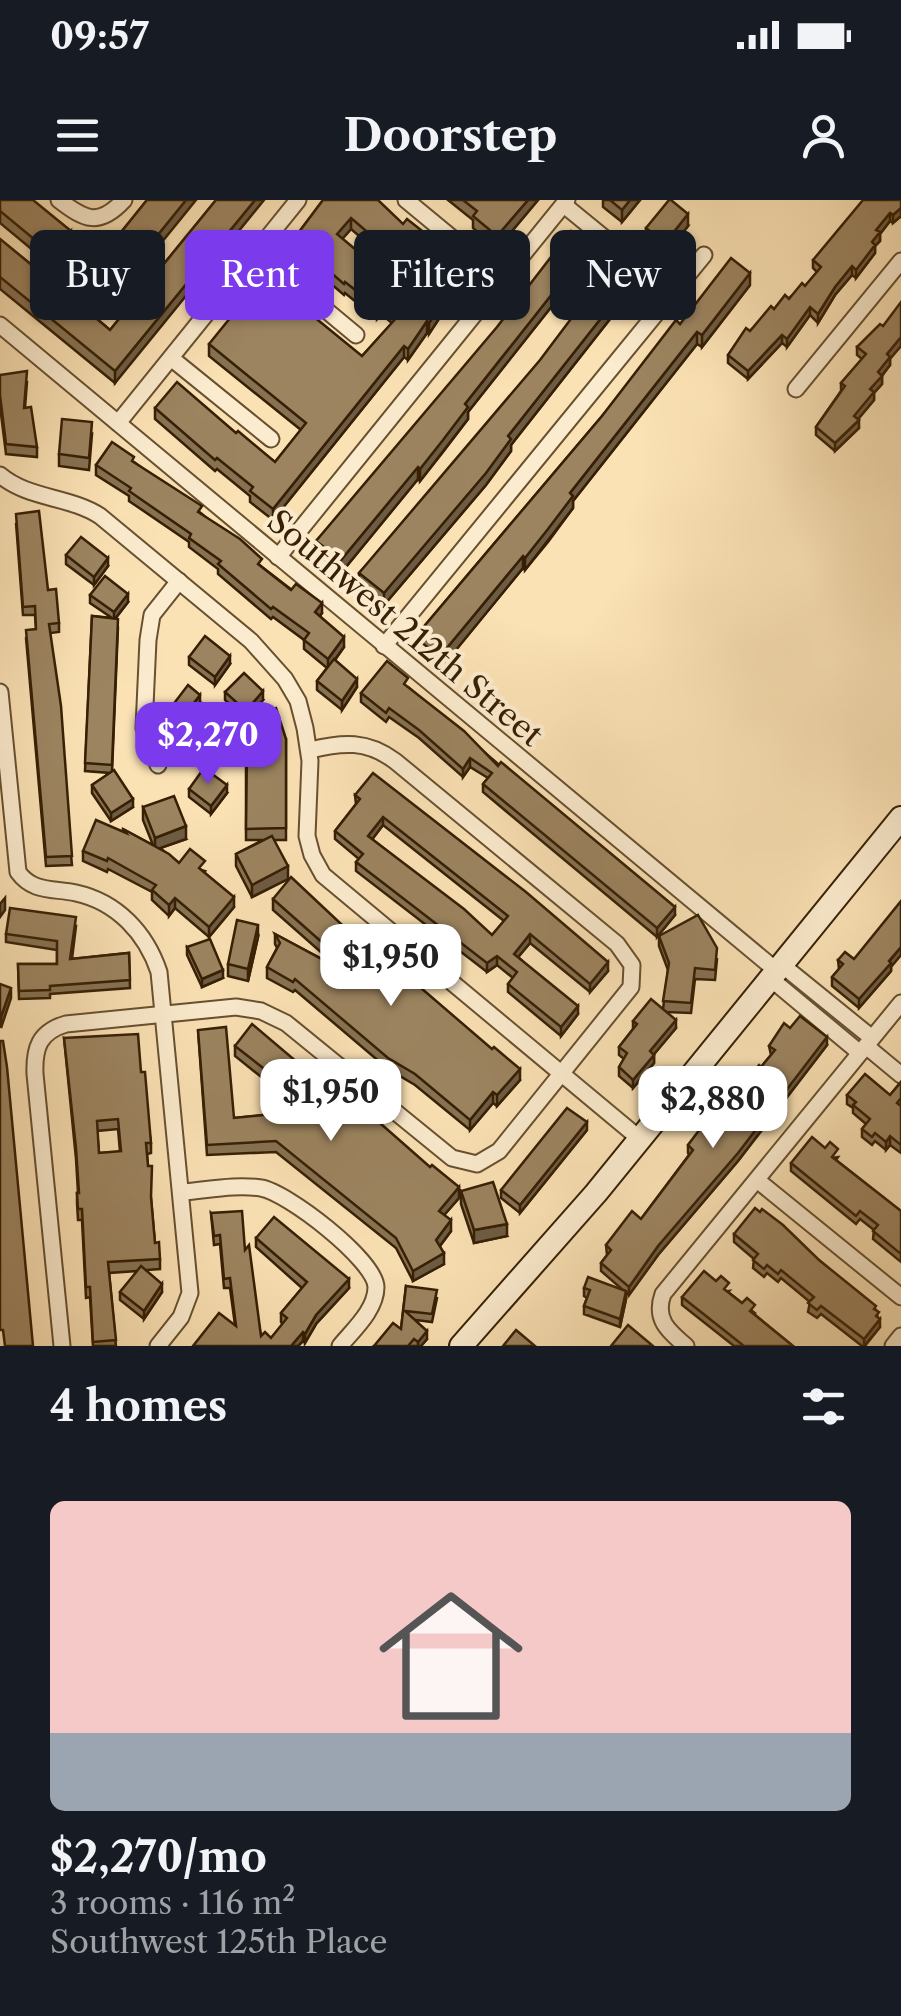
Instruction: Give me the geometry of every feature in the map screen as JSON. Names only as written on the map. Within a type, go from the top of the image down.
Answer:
[{"type":"street","points":[[59,200],[81,216],[99,218],[124,200]]},
{"type":"street","points":[[274,230],[298,200]]},
{"type":"street","points":[[406,200],[442,230]]},
{"type":"street","points":[[530,248],[566,202],[599,230]]},
{"type":"street","points":[[696,265],[704,255]]},
{"type":"street","points":[[796,389],[901,261]]},
{"type":"street","points":[[334,316],[356,334]]},
{"type":"street","points":[[118,422],[201,320]]},
{"type":"street","points":[[278,556],[472,320]]},
{"type":"street","points":[[384,646],[653,320]]},
{"type":"street","name":"Southwest 212th Street","points":[[0,325],[901,1074]]},
{"type":"street","points":[[171,358],[270,439]]},
{"type":"street","points":[[1,480],[89,509],[252,641],[278,669],[298,701],[310,750],[308,836],[312,856],[323,876],[640,1139]]},
{"type":"street","points":[[158,764],[144,728],[149,627],[156,608],[179,582]]},
{"type":"street","points":[[0,692],[18,872],[28,883],[42,889],[92,898],[133,924],[155,959],[166,1015],[190,1293],[181,1317],[158,1346]]},
{"type":"street","points":[[62,1346],[35,1074],[38,1042],[48,1031],[66,1024],[236,1007],[261,1010],[277,1017],[452,1158],[477,1164],[499,1151],[627,994],[634,973],[618,944],[382,751],[344,742],[310,750]]},
{"type":"street","points":[[461,1346],[640,1139],[901,818]]},
{"type":"street","points":[[686,1346],[663,1324],[659,1308],[666,1289],[901,1004]]},
{"type":"street","points":[[757,1180],[901,1297]]},
{"type":"street","points":[[183,1192],[243,1187],[271,1190],[295,1204],[358,1256],[374,1275],[376,1284],[368,1310],[340,1346]]},
{"type":"street","points":[[893,1346],[901,1336]]},
{"type":"building","points":[[0,200],[33,200],[70,230],[30,230],[30,236],[0,211]]},
{"type":"building","points":[[147,200],[186,200],[162,230],[123,230]]},
{"type":"building","points":[[216,200],[255,200],[230,230],[192,230]]},
{"type":"building","points":[[323,200],[378,200],[403,224],[407,219],[421,230],[365,230],[351,218],[337,234],[354,248],[354,289],[334,275],[334,230],[300,230]]},
{"type":"building","points":[[463,200],[528,200],[502,230],[490,230],[473,216],[477,211]]},
{"type":"building","points":[[610,200],[630,200],[622,210]]},
{"type":"building","points":[[669,200],[688,214],[675,230],[646,228]]},
{"type":"building","points":[[863,200],[901,200],[901,208],[893,215],[890,213],[876,230],[880,232],[872,242],[875,245],[856,270],[852,266],[818,314],[810,307],[787,339],[782,335],[748,371],[728,355],[746,328],[750,331],[771,306],[774,309],[785,295],[789,299],[802,283],[805,286],[821,267],[813,260]]},
{"type":"building","points":[[185,238],[185,286],[165,310],[165,263]]},
{"type":"building","points":[[0,239],[30,264],[30,302],[0,277]]},
{"type":"building","points":[[550,258],[550,297],[465,404],[468,407],[420,469],[341,560],[316,541],[502,320],[530,320],[530,284]]},
{"type":"building","points":[[731,258],[750,273],[702,335],[697,332],[570,493],[573,496],[525,558],[446,649],[421,630],[602,416],[676,320],[680,324],[683,320],[696,320],[696,303]]},
{"type":"building","points":[[901,302],[901,337],[878,372],[882,376],[870,389],[874,392],[854,416],[859,420],[835,443],[816,427],[845,386],[841,383],[866,354],[857,347],[880,324],[883,326]]},
{"type":"building","points":[[53,320],[98,320],[110,330],[118,320],[157,320],[115,371]]},
{"type":"building","points":[[228,320],[318,320],[362,356],[394,320],[431,320],[408,349],[404,346],[273,509],[250,491],[253,487],[155,408],[177,382],[275,462],[306,423],[209,344]]},
{"type":"building","points":[[570,320],[600,320],[508,436],[511,439],[486,473],[384,593],[359,573]]},
{"type":"building","points":[[27,371],[24,408],[31,407],[37,447],[6,444],[0,375]]},
{"type":"building","points":[[62,419],[92,422],[89,458],[59,454]]},
{"type":"building","points":[[112,442],[134,457],[132,461],[202,506],[198,512],[240,539],[262,559],[258,564],[291,590],[296,584],[322,603],[315,612],[344,637],[328,659],[304,640],[309,633],[271,609],[218,564],[221,561],[189,538],[191,534],[96,465]]},
{"type":"building","points":[[39,511],[48,590],[56,589],[59,623],[49,624],[61,706],[72,856],[46,857],[26,630],[36,629],[35,606],[23,607],[16,514]]},
{"type":"building","points":[[81,537],[108,558],[94,577],[66,555]]},
{"type":"building","points":[[105,576],[128,594],[114,612],[90,595]]},
{"type":"building","points":[[92,616],[118,619],[112,765],[85,763]]},
{"type":"building","points":[[205,636],[230,656],[215,677],[189,657]]},
{"type":"building","points":[[334,659],[357,679],[342,701],[317,681]]},
{"type":"building","points":[[387,661],[408,678],[404,684],[464,731],[498,766],[501,762],[675,907],[657,928],[483,784],[492,773],[470,758],[463,769],[419,730],[389,708],[386,713],[361,693]]},
{"type":"building","points":[[244,673],[263,691],[246,711],[225,692]]},
{"type":"building","points":[[188,685],[200,695],[184,716],[172,706]]},
{"type":"building","points":[[276,708],[286,739],[286,828],[246,829],[247,747],[210,757],[201,726],[240,715],[234,722]]},
{"type":"building","points":[[204,768],[227,785],[211,806],[189,789]]},
{"type":"building","points":[[114,770],[133,799],[111,813],[92,785]]},
{"type":"building","points":[[373,773],[526,892],[608,962],[590,984],[530,934],[514,954],[578,1006],[561,1027],[508,984],[517,972],[497,956],[487,963],[356,862],[363,854],[335,831],[360,799],[355,795]],"holes":[[[383,817],[508,916],[492,935],[368,836]]]},
{"type":"building","points":[[174,796],[186,826],[155,838],[143,807]]},
{"type":"building","points":[[96,820],[126,833],[123,829],[179,863],[190,849],[205,861],[199,868],[234,897],[209,927],[175,898],[169,905],[152,890],[156,885],[108,858],[107,861],[83,851]]},
{"type":"building","points":[[272,836],[288,866],[252,885],[236,854]]},
{"type":"building","points":[[291,877],[374,955],[378,951],[520,1069],[497,1095],[493,1092],[470,1120],[415,1074],[388,1058],[295,979],[293,982],[267,967],[280,943],[275,934],[357,978],[359,975],[273,899]]},
{"type":"building","points":[[901,901],[901,947],[859,999],[832,977],[843,964],[838,960],[845,952],[854,959]]},
{"type":"building","points":[[10,908],[76,917],[70,959],[129,953],[130,980],[19,991],[18,964],[57,964],[57,941],[6,934]]},
{"type":"building","points":[[698,915],[717,948],[715,970],[695,968],[691,1003],[663,1001],[669,963],[659,936]]},
{"type":"building","points":[[237,920],[258,925],[248,969],[228,964]]},
{"type":"building","points":[[210,939],[223,970],[202,979],[187,947]]},
{"type":"building","points":[[0,984],[11,988],[1,1017],[0,1017]]},
{"type":"building","points":[[651,999],[676,1020],[650,1051],[654,1055],[633,1080],[619,1067],[627,1053],[619,1047]]},
{"type":"building","points":[[800,1016],[827,1037],[629,1287],[601,1263],[611,1250],[606,1245],[632,1211],[641,1219],[693,1150],[688,1145],[697,1133],[717,1116],[722,1120],[747,1090],[737,1083],[745,1073],[750,1076],[761,1067],[775,1050],[769,1046],[784,1023],[790,1028]]},
{"type":"building","points":[[252,1024],[337,1096],[369,1119],[372,1116],[459,1187],[439,1211],[451,1220],[436,1240],[444,1253],[413,1271],[396,1238],[276,1141],[207,1145],[198,1030],[226,1027],[234,1118],[282,1113],[295,1093],[235,1046]]},
{"type":"building","points":[[138,1034],[141,1072],[145,1072],[151,1143],[146,1143],[148,1166],[152,1166],[151,1197],[160,1259],[108,1262],[116,1340],[93,1342],[64,1038]],"holes":[[[118,1119],[121,1151],[99,1153],[97,1121]]]},
{"type":"building","points":[[0,1041],[7,1067],[33,1346],[5,1346],[0,1330]]},
{"type":"building","points":[[865,1074],[890,1095],[901,1082],[897,1103],[901,1106],[901,1145],[890,1136],[886,1142],[862,1129],[870,1119],[847,1095]]},
{"type":"building","points":[[567,1108],[587,1122],[520,1205],[501,1190]]},
{"type":"building","points":[[812,1137],[825,1148],[830,1142],[838,1149],[832,1157],[901,1211],[901,1254],[873,1231],[878,1225],[860,1211],[856,1216],[791,1163]]},
{"type":"building","points":[[493,1182],[507,1224],[474,1230],[461,1191]]},
{"type":"building","points":[[755,1208],[783,1225],[876,1306],[880,1319],[864,1339],[821,1306],[817,1310],[808,1303],[814,1297],[781,1270],[778,1274],[767,1265],[764,1269],[753,1260],[758,1254],[734,1234]]},
{"type":"building","points":[[242,1211],[261,1336],[265,1332],[271,1338],[287,1318],[281,1313],[307,1282],[256,1238],[274,1217],[349,1279],[291,1346],[193,1346],[219,1313],[236,1326],[230,1278],[224,1279],[220,1235],[214,1236],[211,1213]]},
{"type":"building","points":[[141,1266],[162,1284],[144,1311],[120,1292]]},
{"type":"building","points":[[704,1271],[716,1281],[721,1276],[729,1283],[724,1289],[742,1303],[747,1298],[755,1305],[750,1311],[793,1346],[744,1346],[682,1297]]},
{"type":"building","points":[[588,1277],[626,1291],[620,1319],[584,1306],[590,1290],[584,1288]]},
{"type":"building","points":[[406,1286],[437,1290],[432,1314],[405,1311],[427,1331],[418,1342],[414,1339],[408,1346],[374,1346],[393,1323],[401,1329]]},
{"type":"building","points":[[628,1325],[653,1346],[611,1346]]},
{"type":"building","points":[[516,1330],[535,1346],[503,1346]]}]
